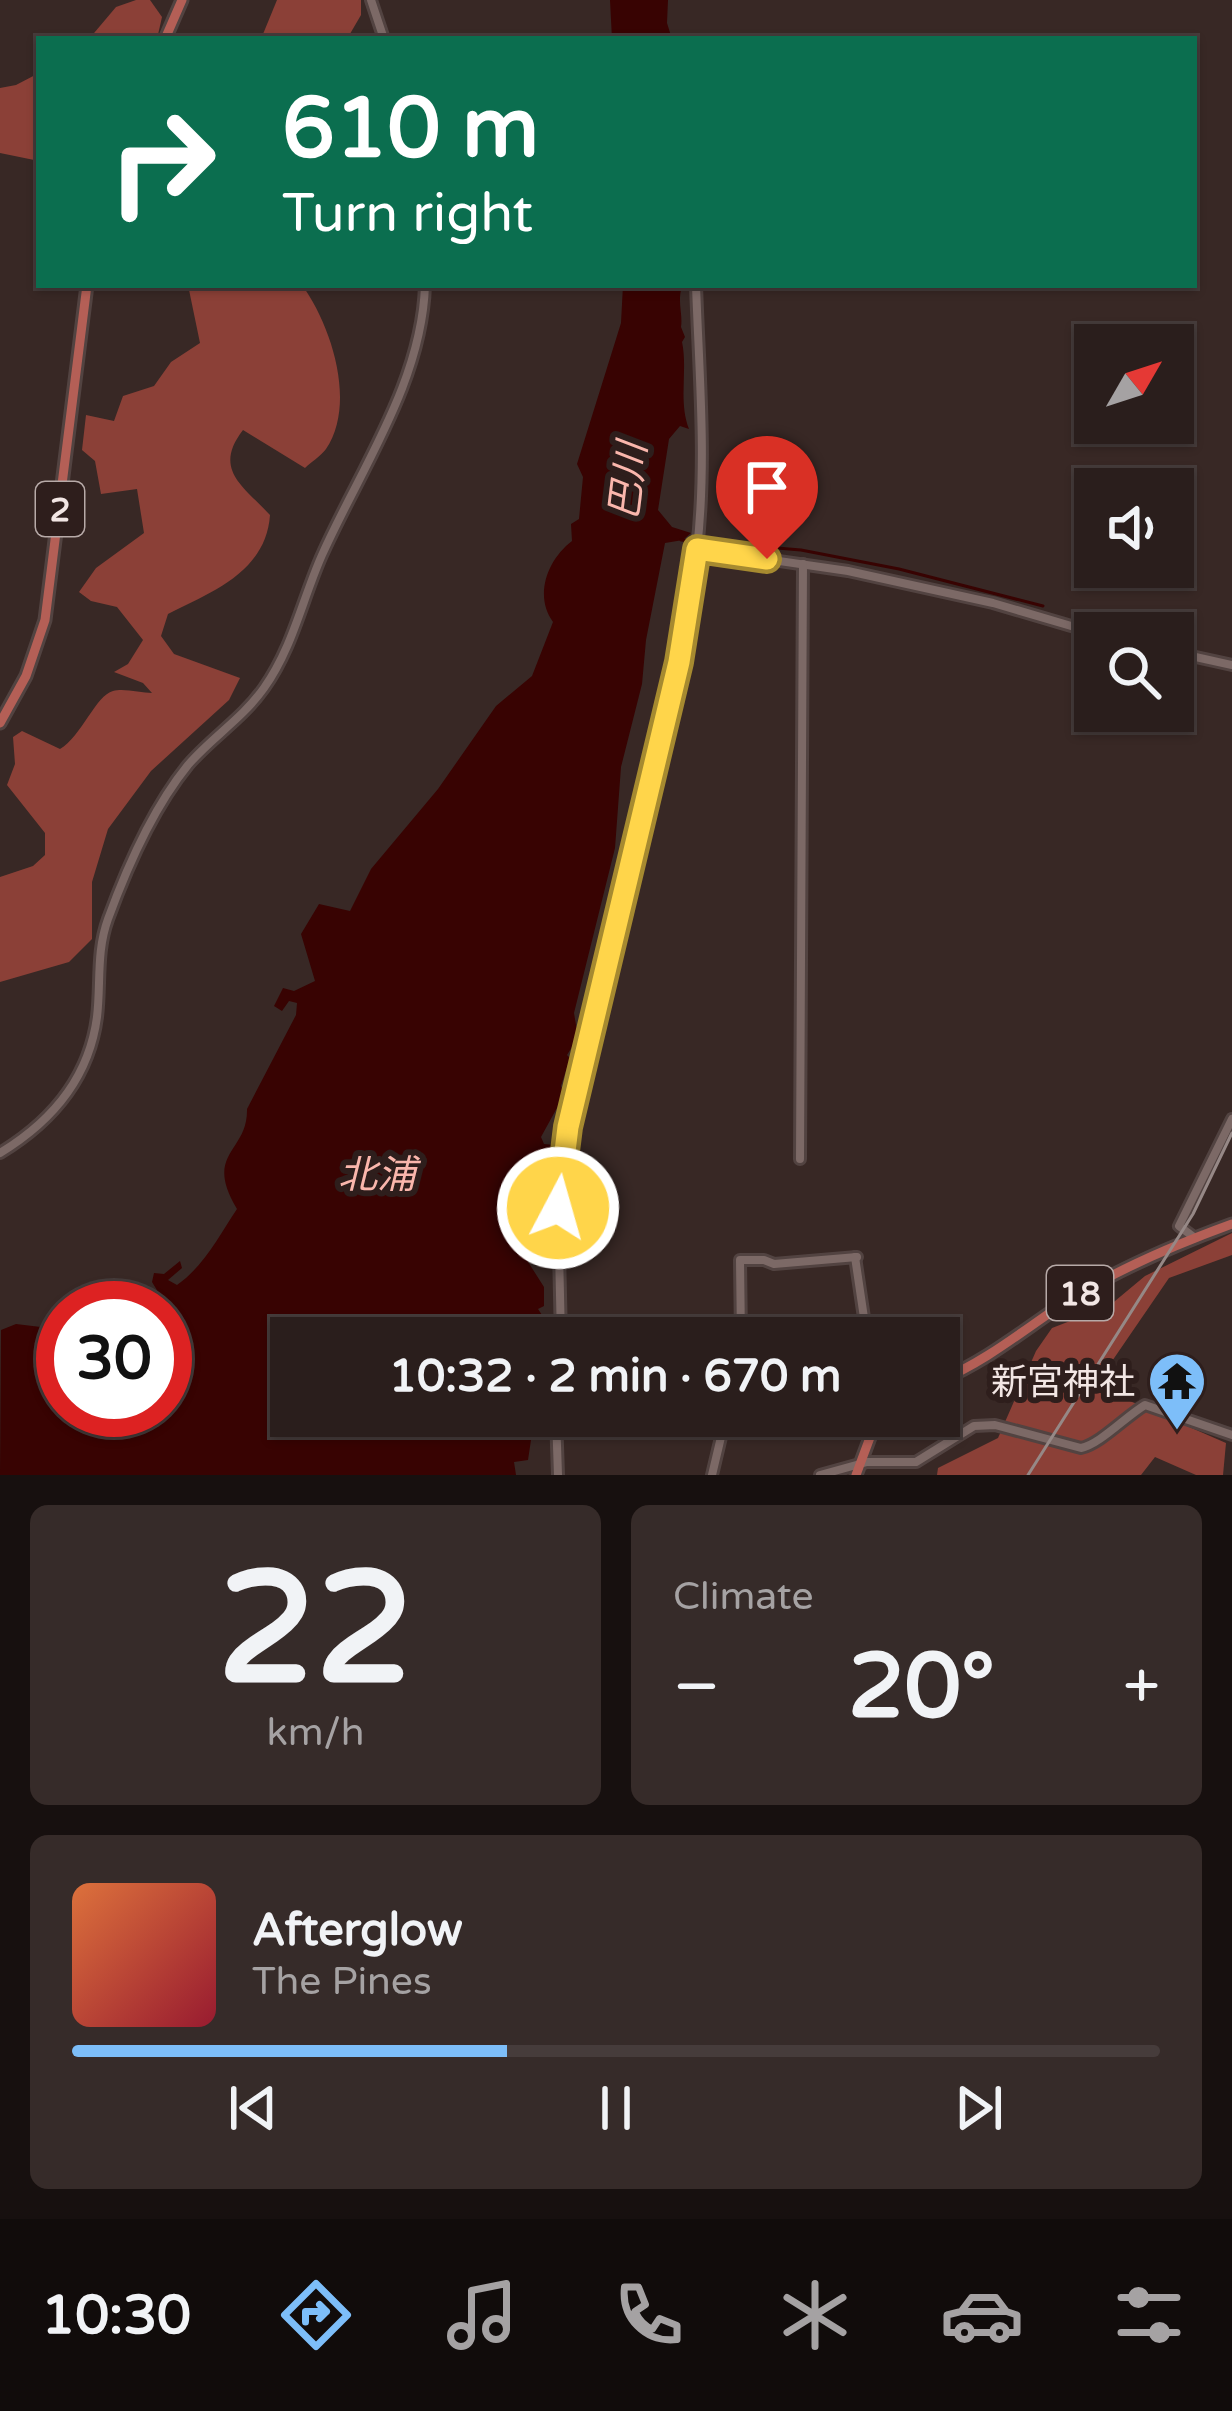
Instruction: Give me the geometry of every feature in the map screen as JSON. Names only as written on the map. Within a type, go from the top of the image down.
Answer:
[{"type":"main road","points":[[166,36],[182,0]]},
{"type":"main road","name":"2","points":[[0,723],[26,676],[45,620],[87,288]]},
{"type":"main road","name":"18","points":[[960,1372],[1078,1295],[1232,1224]]},
{"type":"main road","points":[[858,1469],[870,1437]]},
{"type":"street","points":[[371,0],[383,36]]},
{"type":"street","points":[[0,1153],[44,1121],[84,1067],[98,1015],[97,967],[107,920],[166,796],[208,744],[235,724],[285,655],[321,557],[405,384],[424,322],[425,288]]},
{"type":"street","points":[[561,1317],[558,1208],[565,1146],[679,662],[697,542],[702,440],[696,288]]},
{"type":"street","points":[[697,542],[993,603],[1074,627]]},
{"type":"street","points":[[800,1159],[803,564]]},
{"type":"street","points":[[1194,657],[1232,665]]},
{"type":"street","points":[[1195,1238],[1179,1226],[1232,1119]]},
{"type":"street","points":[[741,1317],[740,1260],[764,1259],[773,1264],[856,1257],[863,1317]]},
{"type":"street","points":[[820,1475],[916,1462],[974,1426],[987,1424],[1081,1448],[1094,1445],[1109,1428],[1145,1405],[1232,1435]]},
{"type":"street","points":[[557,1437],[558,1475]]},
{"type":"street","points":[[712,1475],[721,1437]]},
{"type":"shaded area","points":[[150,0],[162,17],[158,36],[92,36],[116,7]]},
{"type":"shaded area","points":[[277,0],[361,0],[361,15],[349,36],[262,36]]},
{"type":"shaded area","points":[[36,75],[36,160],[0,153],[0,88]]},
{"type":"shaded area","points":[[189,288],[304,288],[331,342],[340,387],[335,430],[326,449],[305,468],[243,430],[234,444],[231,466],[235,476],[270,515],[266,535],[248,566],[234,578],[168,614],[161,636],[174,654],[240,678],[229,700],[151,771],[108,829],[92,882],[92,939],[69,962],[0,982],[0,877],[33,866],[45,855],[45,833],[7,785],[15,764],[13,737],[22,731],[60,749],[107,694],[122,690],[152,693],[143,683],[114,672],[128,664],[143,640],[117,607],[91,601],[79,592],[96,568],[144,533],[137,489],[101,494],[95,461],[82,450],[86,415],[114,421],[123,396],[154,386],[171,362],[200,343]]},
{"type":"shaded area","points":[[1232,1233],[1232,1255],[1169,1278],[1108,1367],[1108,1401],[1123,1398],[1226,1443],[1223,1475],[1196,1475],[1155,1457],[1141,1475],[937,1475],[938,1468],[998,1438],[1036,1351],[1052,1328],[1109,1306],[1145,1276]]},
{"type":"water","points":[[610,0],[668,0],[671,36],[612,36]]},
{"type":"water","name":"北浦","points":[[623,288],[682,288],[689,429],[680,426],[669,439],[658,510],[672,527],[691,533],[683,540],[665,543],[642,684],[621,767],[615,848],[574,1013],[578,1037],[567,1055],[561,1086],[564,1095],[541,1137],[544,1144],[555,1145],[549,1186],[517,1187],[517,1201],[523,1205],[523,1254],[544,1287],[544,1306],[538,1309],[543,1317],[270,1317],[270,1437],[526,1437],[531,1440],[528,1460],[514,1462],[516,1475],[0,1475],[1,1330],[16,1324],[36,1326],[36,1437],[192,1437],[192,1281],[182,1281],[203,1260],[237,1209],[224,1176],[225,1164],[241,1135],[247,1109],[296,1015],[297,1003],[289,1001],[282,1011],[274,1006],[283,988],[294,991],[315,981],[301,934],[319,904],[350,911],[371,869],[438,789],[496,706],[532,676],[553,622],[544,601],[546,579],[556,558],[572,541],[571,524],[579,519],[583,477],[577,464],[621,323]]},
{"type":"water","name":"北浦","points":[[180,1261],[182,1268],[168,1280],[152,1281],[154,1273],[164,1274]]},
{"type":"waterway","points":[[681,540],[801,550],[1043,606]]},
{"type":"railway","points":[[1028,1475],[1193,1214],[1232,1133]]},
{"type":"place","name":"新宮神社","points":[[1177,1432]]},
{"type":"route","points":[[558,1208],[568,1127],[679,662],[697,549],[767,559]]},
{"type":"water label","name":"巴川","points":[[627,481]]}]
